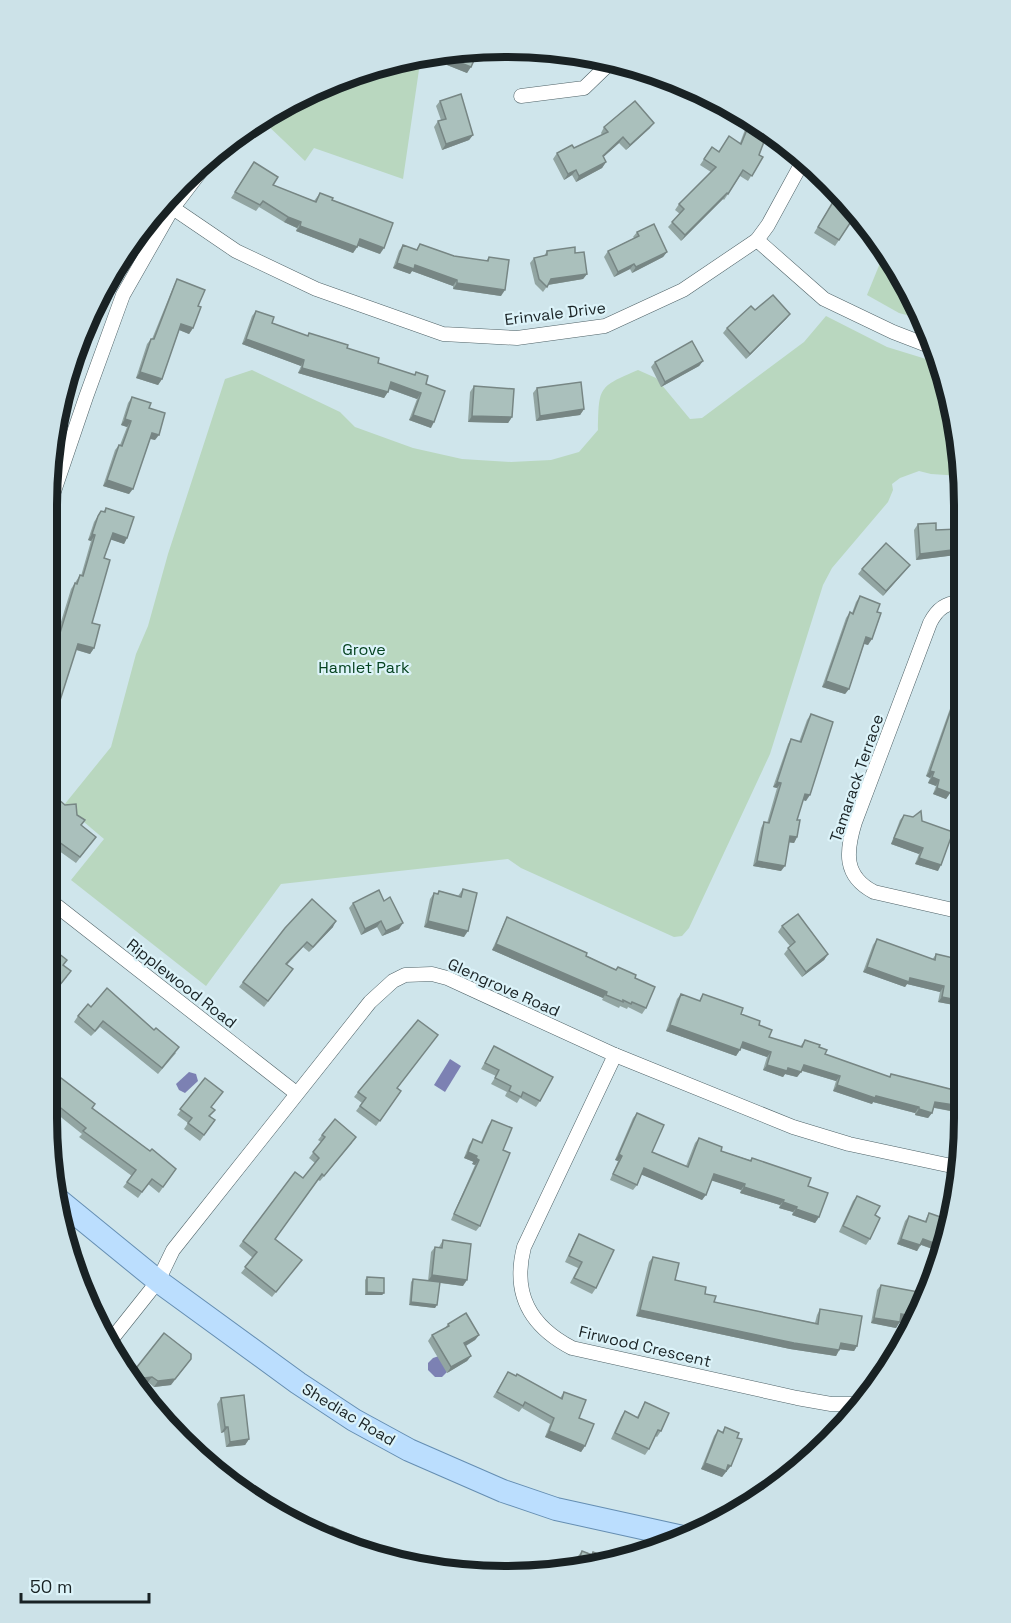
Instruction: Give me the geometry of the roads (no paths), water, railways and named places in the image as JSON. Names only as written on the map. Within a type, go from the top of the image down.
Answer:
[{"type":"main road","name":"Shediac Road","points":[[66,1206],[158,1281],[298,1383],[354,1420],[409,1450],[503,1491],[556,1509],[671,1534]]},
{"type":"street","points":[[521,96],[584,88],[604,68]]},
{"type":"street","name":"Erinvale Drive","points":[[171,207],[236,251],[316,289],[443,334],[517,338],[605,326],[682,291],[757,240],[768,225],[800,167]]},
{"type":"street","points":[[58,480],[123,295],[162,218]]},
{"type":"street","points":[[757,240],[824,299],[893,332],[923,343]]},
{"type":"street","name":"Tamarack Terrace","points":[[954,603],[942,607],[930,623],[855,822],[849,841],[848,854],[850,866],[856,878],[874,892],[954,910]]},
{"type":"street","name":"Ripplewood Road","points":[[57,906],[296,1093]]},
{"type":"street","name":"Glengrove Road","points":[[114,1336],[158,1281],[173,1250],[296,1093],[370,1002],[393,981],[405,975],[432,974],[447,978],[615,1055],[793,1127],[849,1144],[951,1166]]},
{"type":"street","name":"Firwood Crescent","points":[[615,1055],[524,1246],[519,1266],[520,1282],[526,1303],[537,1323],[554,1338],[572,1348],[797,1398],[831,1404],[850,1404]]},
{"type":"water","points":[[450,1059],[461,1066],[445,1092],[434,1085]]},
{"type":"water","points":[[189,1072],[196,1074],[198,1081],[185,1093],[179,1090],[176,1084]]},
{"type":"water","points":[[439,1356],[447,1372],[442,1377],[435,1377],[428,1370],[428,1363]]},
{"type":"park label","name":"Grove Hamlet Park","points":[[364,658]]}]
